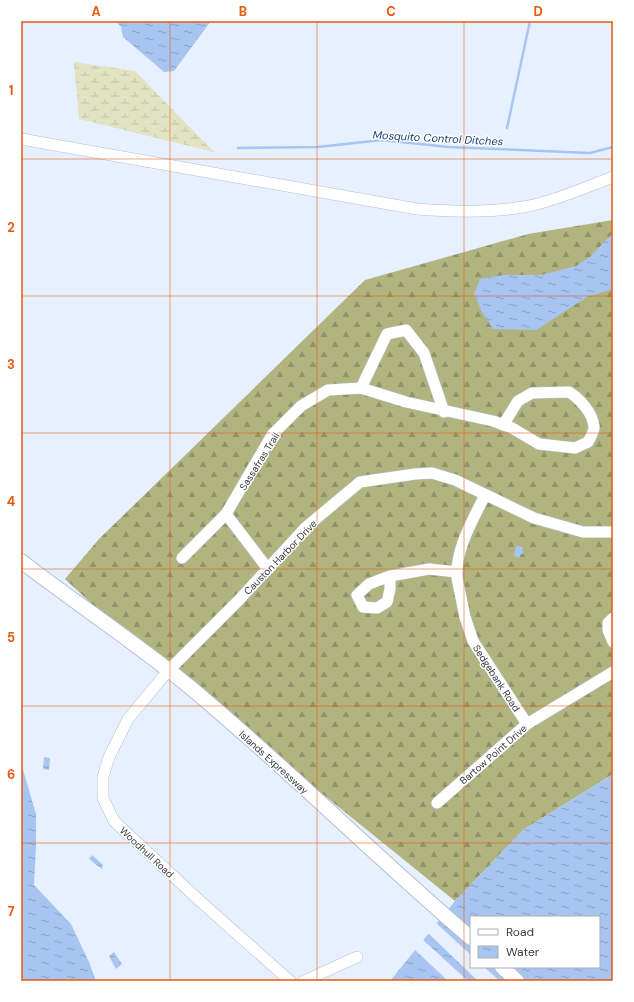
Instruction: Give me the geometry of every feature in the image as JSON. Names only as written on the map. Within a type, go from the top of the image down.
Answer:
[{"type":"main road","name":"Islands Expressway","points":[[21,561],[68,597],[110,626],[190,688],[276,763],[424,898],[470,937]]},
{"type":"main road","name":"Islands Expressway","points":[[21,573],[68,597]]},
{"type":"main road","points":[[503,968],[517,981]]},
{"type":"street","points":[[21,139],[417,209],[452,212],[486,211],[530,206],[613,177]]},
{"type":"street","points":[[361,388],[387,334],[406,330],[424,353],[444,412]]},
{"type":"street","name":"Sassafras Trail","points":[[182,558],[226,514],[272,435],[301,406],[328,390],[361,388],[444,412],[503,425],[512,428],[539,444],[575,448],[588,442],[594,429],[592,418],[585,407],[569,392],[532,393],[518,401],[503,425]]},
{"type":"street","name":"Causton Harbor Drive","points":[[168,671],[238,601],[305,528],[360,482],[432,473],[455,480],[541,520],[583,532],[613,532]]},
{"type":"street","name":"Sedgebank Road","points":[[485,495],[464,538],[457,572],[465,617],[473,641],[527,724]]},
{"type":"street","points":[[226,514],[268,569]]},
{"type":"street","points":[[390,576],[429,569],[457,572]]},
{"type":"street","points":[[613,618],[608,623],[608,630],[613,642]]},
{"type":"street","name":"Woodhull Road","points":[[168,671],[137,707],[120,733],[109,757],[103,777],[103,798],[114,821],[200,901],[290,981]]},
{"type":"street","name":"Bartow Point Drive","points":[[437,803],[527,724],[613,672]]},
{"type":"street","points":[[304,981],[356,958]]},
{"type":"green space","points":[[74,62],[135,71],[214,152],[79,119]]},
{"type":"green space","points":[[613,220],[613,774],[523,830],[455,901],[122,632],[65,579],[99,539],[365,280],[528,234]]},
{"type":"water","points":[[116,21],[211,21],[174,71],[164,72],[123,37],[121,27]]},
{"type":"water","points":[[613,233],[613,289],[587,297],[536,330],[493,329],[482,312],[474,294],[480,279],[503,275],[541,275],[576,266],[591,256]]},
{"type":"water","points":[[516,546],[523,547],[523,554],[521,554],[519,558],[514,556]]},
{"type":"water","points":[[44,757],[50,758],[49,770],[43,769]]},
{"type":"water","points":[[21,763],[36,814],[34,885],[71,924],[89,962],[96,981],[21,981]]},
{"type":"water","points":[[613,774],[613,981],[390,981],[455,901],[523,830]]},
{"type":"water","points":[[92,855],[103,865],[102,869],[89,859]]},
{"type":"water","points":[[114,952],[122,964],[116,969],[109,956]]},
{"type":"pier","points":[[435,922],[470,954],[470,968],[485,968],[500,981],[478,981],[427,932]]},
{"type":"pier","points":[[421,938],[468,981],[448,981],[413,948]]},
{"type":"waterway","name":"Mosquito Control Ditches","points":[[507,128],[530,21]]},
{"type":"waterway","name":"Mosquito Control Ditches","points":[[238,148],[318,147],[382,140],[448,147],[590,153],[613,147]]}]
